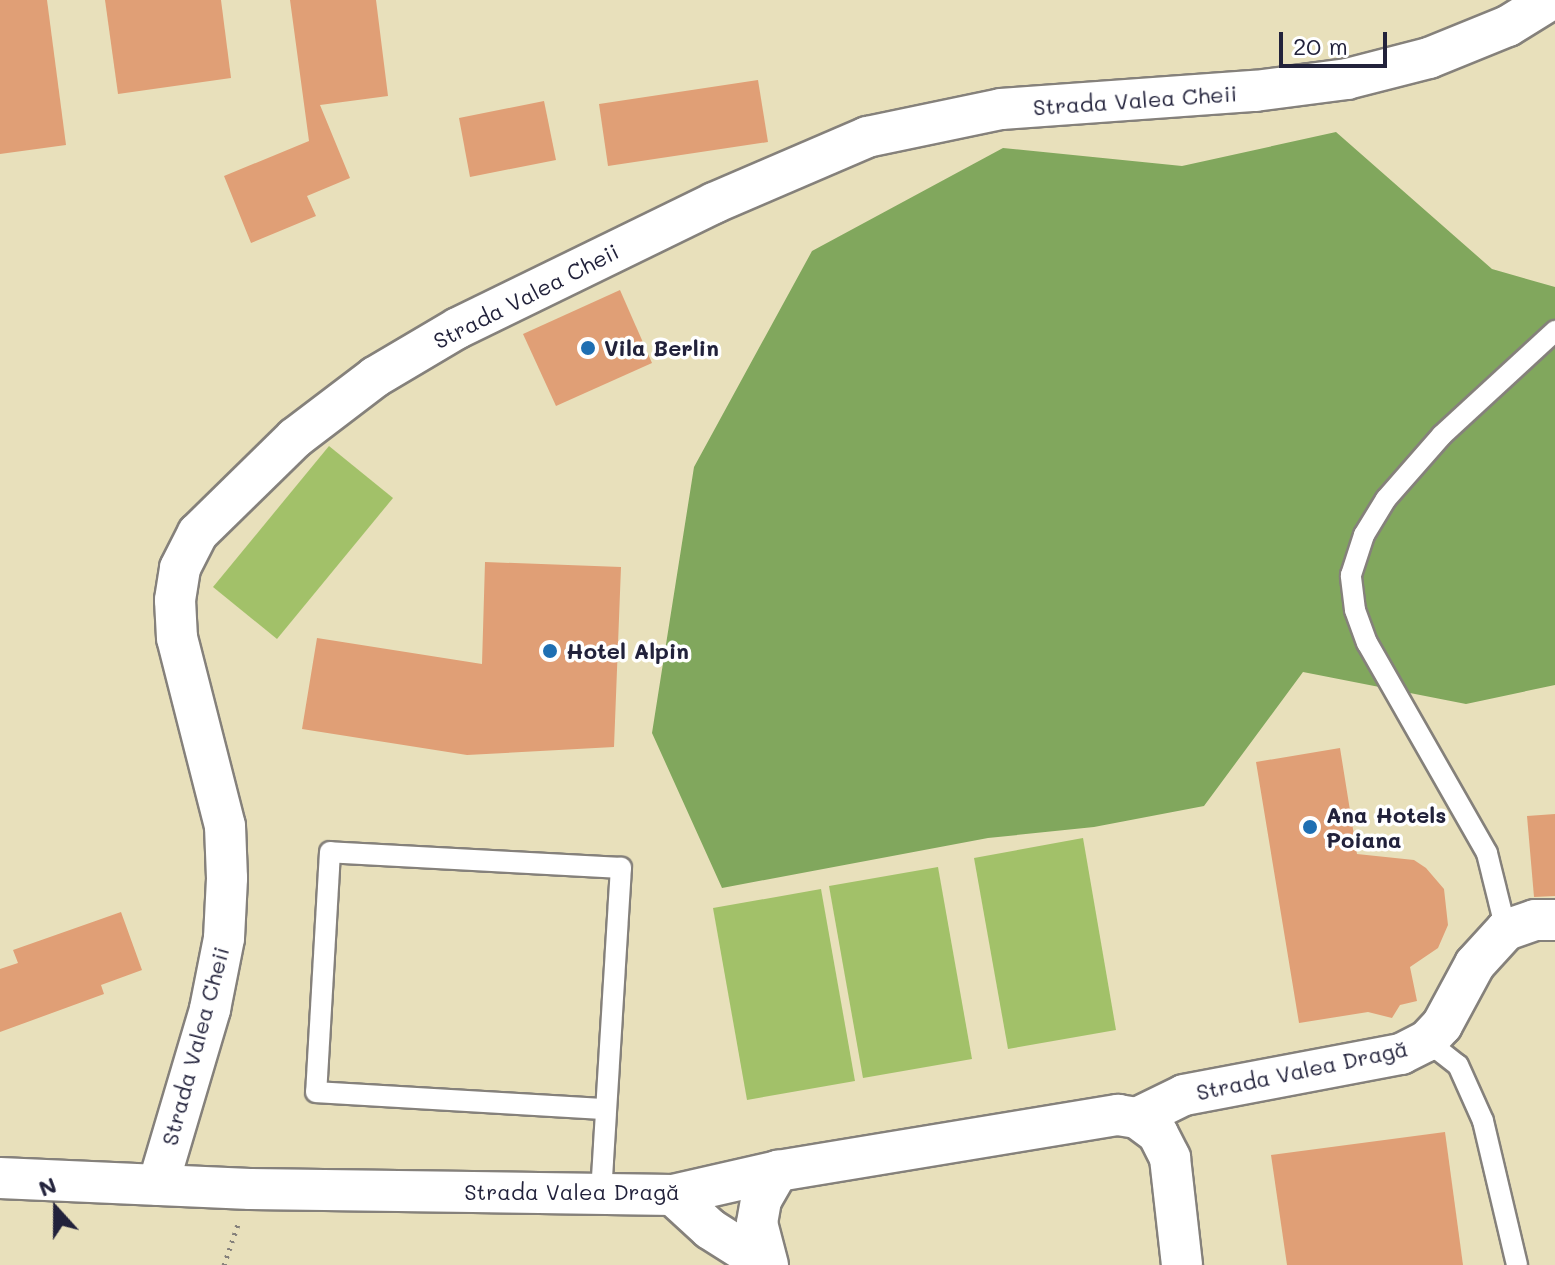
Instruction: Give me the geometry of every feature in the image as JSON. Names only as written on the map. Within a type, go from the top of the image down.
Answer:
[{"type":"street","name":"Strada Valea Cheii","points":[[158,1185],[210,1009],[224,938],[227,878],[225,826],[177,638],[178,578],[198,533],[295,438],[375,377],[458,328],[727,196],[867,137],[1001,109],[1255,91],[1347,79],[1429,58],[1508,26],[1550,0]]},
{"type":"street","points":[[1506,930],[1535,920],[1555,920]]},
{"type":"street","name":"Strada Valea Dragă","points":[[0,1178],[158,1185],[673,1195],[778,1171],[1095,1117],[1137,1118],[1184,1095],[1401,1054],[1427,1041],[1442,1025],[1475,964],[1506,930]]},
{"type":"street","points":[[1137,1118],[1158,1134],[1170,1158],[1182,1265]]},
{"type":"street","points":[[768,1265],[757,1223],[761,1200],[778,1171]]},
{"type":"street","points":[[673,1195],[710,1229],[768,1265]]},
{"type":"lane","points":[[1506,930],[1487,853],[1367,643],[1355,610],[1351,575],[1364,535],[1386,499],[1442,435],[1555,331]]},
{"type":"lane","points":[[601,1194],[621,868],[330,852],[316,1092],[606,1109]]},
{"type":"lane","points":[[1427,1041],[1458,1065],[1483,1121],[1517,1265]]},
{"type":"green space","points":[[1336,132],[1492,269],[1555,287],[1555,685],[1466,704],[1303,672],[1204,806],[1094,827],[988,838],[722,888],[652,733],[694,467],[812,251],[1003,148],[1182,166]]},
{"type":"green space","points":[[329,446],[393,498],[277,639],[213,587]]},
{"type":"green space","points":[[1083,838],[1116,1030],[1008,1049],[974,858]]},
{"type":"green space","points":[[938,867],[972,1059],[863,1078],[829,886]]},
{"type":"green space","points":[[821,889],[855,1081],[747,1100],[713,908]]},
{"type":"building","points":[[0,0],[47,0],[66,145],[0,154]]},
{"type":"building","points":[[105,0],[221,0],[231,78],[118,94]]},
{"type":"building","points":[[290,0],[376,0],[388,96],[320,105],[350,178],[307,196],[316,216],[251,243],[224,176],[309,141]]},
{"type":"building","points":[[758,80],[768,142],[608,166],[599,104]]},
{"type":"building","points":[[544,101],[556,160],[470,177],[459,118]]},
{"type":"building","name":"Vila Berlin","points":[[620,290],[652,363],[556,406],[523,334]]},
{"type":"building","name":"Hotel Alpin","points":[[485,562],[621,567],[614,747],[467,755],[302,729],[317,638],[482,664]]},
{"type":"building","name":"Ana Hotels Poiana","points":[[1340,748],[1357,854],[1414,860],[1426,868],[1444,889],[1448,925],[1438,948],[1410,967],[1417,1001],[1400,1005],[1392,1018],[1368,1012],[1299,1023],[1256,762]]},
{"type":"building","points":[[1555,814],[1555,896],[1534,897],[1527,816]]},
{"type":"building","points":[[121,912],[142,970],[101,985],[104,994],[0,1032],[0,969],[18,963],[13,950]]},
{"type":"building","points":[[1445,1132],[1463,1265],[1287,1265],[1271,1155]]},
{"type":"place","name":"Vila Berlin","points":[[588,348]]},
{"type":"place","name":"Hotel Alpin","points":[[550,651]]},
{"type":"place","name":"Ana Hotels Poiana","points":[[1310,827]]}]
